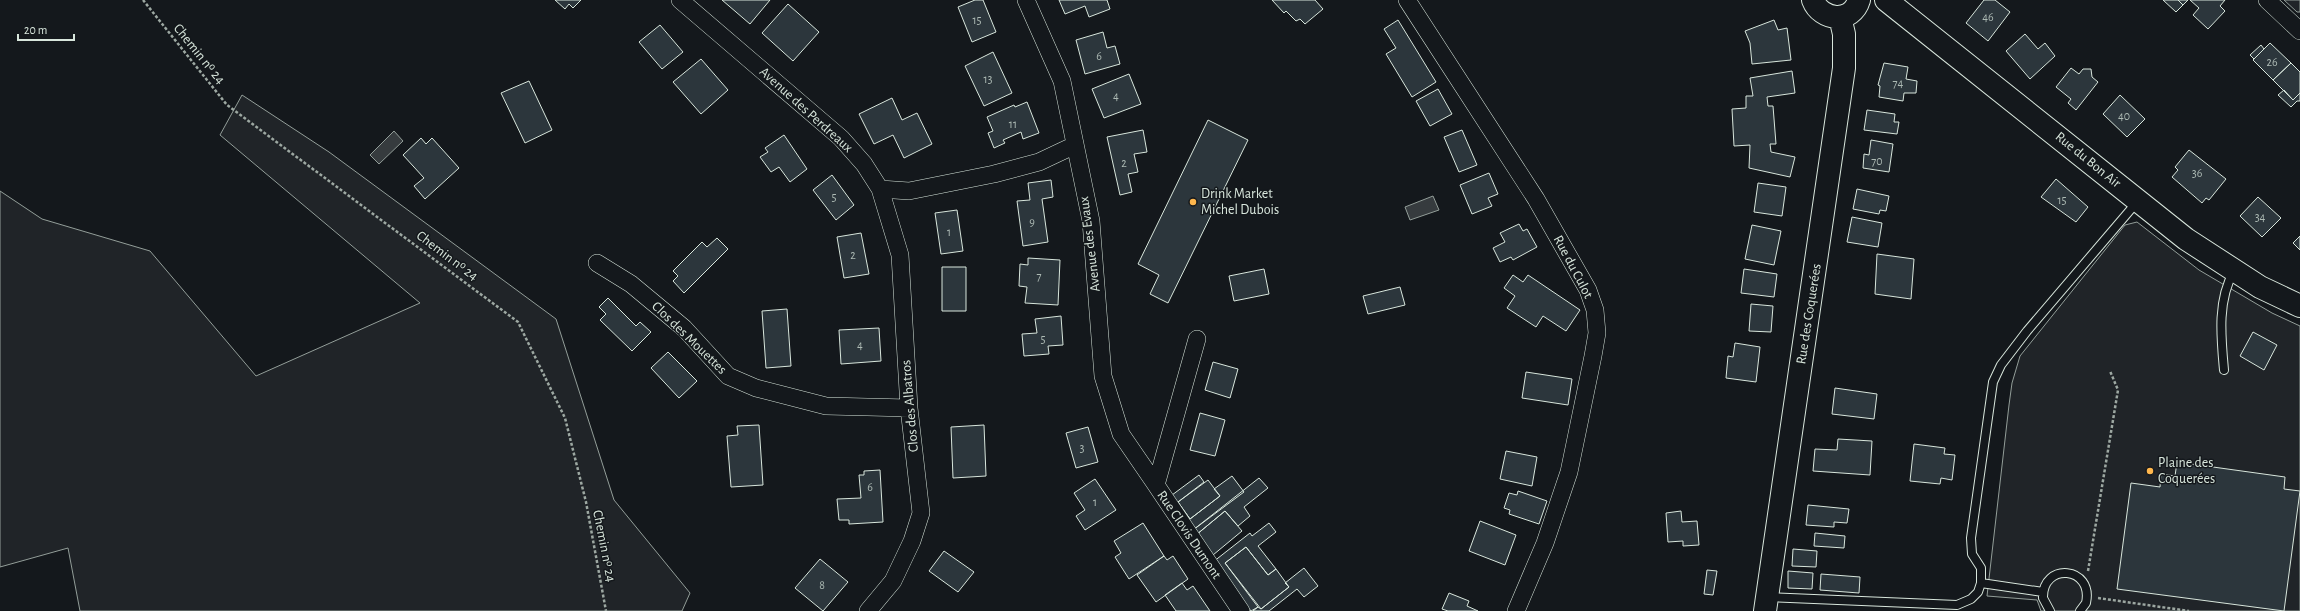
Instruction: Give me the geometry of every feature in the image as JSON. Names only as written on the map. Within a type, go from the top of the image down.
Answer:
[{"type":"street","name":"Avenue des Perdreaux","points":[[680,0],[841,138],[864,164],[880,189]]},
{"type":"street","name":"Avenue des Evaux","points":[[1026,0],[1062,81],[1090,221],[1103,376],[1121,434],[1156,485]]},
{"type":"street","name":"Rue du Culot","points":[[1407,0],[1536,198],[1588,290],[1595,310],[1597,333],[1569,472],[1545,543],[1516,611]]},
{"type":"street","points":[[1813,0],[1822,13],[1831,17],[1840,17],[1854,10],[1859,0]]},
{"type":"street","name":"Rue du Bon Air","points":[[1886,0],[2186,239],[2260,287],[2300,306]]},
{"type":"street","points":[[2267,0],[2300,31]]},
{"type":"street","name":"Rue des Coquerées","points":[[1766,604],[1844,68],[1844,34],[1840,17]]},
{"type":"street","points":[[880,189],[909,191],[994,174],[1039,162],[1075,145]]},
{"type":"street","name":"Clos des Albatros","points":[[868,611],[893,581],[912,541],[921,513],[909,408],[900,255],[880,189]]},
{"type":"street","name":"Clos des Mouettes","points":[[597,263],[631,284],[684,328],[728,376],[762,390],[826,406],[909,408]]},
{"type":"street","name":"Rue Clovis Dumont","points":[[1197,339],[1156,485],[1241,611]]},
{"type":"lane","points":[[1766,604],[1957,605],[1971,600],[1978,592],[1981,583],[1981,568],[1972,554],[1971,538],[1993,382],[2001,365],[2027,330],[2138,200]]},
{"type":"lane","points":[[2224,370],[2221,333],[2225,286],[2234,270]]},
{"type":"lane","points":[[2050,611],[2043,598],[2043,592],[2046,584],[2054,575],[2066,572],[2078,576],[2085,583],[2088,597],[2084,608],[2080,611]]},
{"type":"lane","points":[[1981,583],[2043,592]]},
{"type":"path","name":"Chemin nᵒ 24","points":[[143,0],[228,105],[518,322],[565,418],[586,502],[606,611]]},
{"type":"path","points":[[2085,583],[2091,562],[2118,390],[2110,371]]},
{"type":"path","points":[[2088,597],[2189,611]]},
{"type":"shaded area","points":[[2284,0],[2300,0],[2300,12],[2297,12]]},
{"type":"shaded area","points":[[242,95],[329,152],[556,319],[614,500],[690,593],[682,611],[80,611],[68,548],[0,567],[0,191],[42,219],[150,251],[256,376],[420,303],[220,135]]},
{"type":"shaded area","points":[[394,131],[403,141],[379,164],[370,155]]},
{"type":"shaded area","points":[[1433,196],[1439,210],[1410,220],[1405,207]]},
{"type":"shaded area","name":"Plaine des Coquerées","points":[[2137,222],[2199,270],[2272,313],[2300,326],[2300,611],[2041,611],[2037,600],[1987,596],[2012,383],[2020,356],[2125,225]]},
{"type":"building","points":[[555,0],[581,0],[573,8],[569,4],[565,9]]},
{"type":"building","points":[[722,0],[770,0],[750,24]]},
{"type":"building","points":[[975,0],[983,0],[996,32],[972,42],[958,7]]},
{"type":"building","points":[[1059,0],[1107,0],[1110,9],[1089,17],[1085,6],[1065,14]]},
{"type":"building","points":[[1272,0],[1315,0],[1323,9],[1305,24],[1300,19],[1296,21],[1286,11],[1284,13]]},
{"type":"building","points":[[1984,0],[1995,0],[2010,12],[1988,41],[1966,23]]},
{"type":"building","points":[[2163,0],[2178,0],[2183,5],[2176,12]]},
{"type":"building","points":[[2178,0],[2188,0],[2183,5]]},
{"type":"building","points":[[2190,0],[2225,0],[2220,6],[2225,11],[2208,29],[2193,15],[2199,8]]},
{"type":"building","points":[[788,4],[819,32],[793,61],[762,33]]},
{"type":"building","points":[[1398,20],[1436,82],[1412,97],[1386,54],[1396,48],[1384,29]]},
{"type":"building","points":[[1774,20],[1778,30],[1787,28],[1791,60],[1752,64],[1750,43],[1745,31]]},
{"type":"building","points":[[660,25],[683,52],[662,69],[639,42]]},
{"type":"building","points":[[1103,32],[1107,48],[1115,46],[1120,64],[1085,74],[1076,40]]},
{"type":"building","points":[[2025,34],[2038,49],[2045,43],[2055,56],[2030,79],[2006,51]]},
{"type":"building","points":[[2270,43],[2291,63],[2273,80],[2253,60]]},
{"type":"building","points":[[2261,45],[2264,49],[2254,59],[2250,55]]},
{"type":"building","points":[[993,52],[1012,93],[984,106],[965,66]]},
{"type":"building","points":[[701,59],[728,90],[701,114],[673,82]]},
{"type":"building","points":[[1884,63],[1908,67],[1906,79],[1917,81],[1916,93],[1904,93],[1903,101],[1879,97],[1880,86],[1878,85]]},
{"type":"building","points":[[2291,63],[2300,72],[2300,93],[2293,100],[2273,80]]},
{"type":"building","points":[[2071,68],[2079,74],[2083,69],[2091,69],[2092,77],[2098,82],[2076,110],[2068,103],[2071,99],[2056,87]]},
{"type":"building","points":[[1792,71],[1795,93],[1767,97],[1768,106],[1773,106],[1776,144],[1770,144],[1771,152],[1795,157],[1790,177],[1749,168],[1750,145],[1734,146],[1732,109],[1746,108],[1746,96],[1753,96],[1750,78]]},
{"type":"building","points":[[1129,74],[1141,104],[1104,118],[1092,89]]},
{"type":"building","points":[[529,81],[552,130],[525,143],[501,93]]},
{"type":"building","points":[[1438,89],[1452,114],[1430,126],[1416,101]]},
{"type":"building","points":[[2284,90],[2293,100],[2300,93],[2300,101],[2297,101],[2291,107],[2278,95]]},
{"type":"building","points":[[2120,95],[2145,119],[2127,137],[2103,114]]},
{"type":"building","points":[[892,98],[902,120],[917,113],[932,144],[904,158],[893,135],[874,144],[859,114]]},
{"type":"building","points":[[1027,102],[1039,133],[1023,139],[1021,132],[1003,140],[1005,143],[994,148],[988,133],[993,131],[987,117],[1014,105],[1015,107]]},
{"type":"building","points":[[1867,110],[1895,114],[1894,122],[1899,122],[1897,134],[1864,130]]},
{"type":"building","name":"Drink Market Michel Dubois","points":[[1208,120],[1248,140],[1168,303],[1150,294],[1159,275],[1138,264]]},
{"type":"building","points":[[1143,130],[1147,152],[1134,154],[1138,172],[1128,174],[1132,192],[1120,195],[1107,137]]},
{"type":"building","points":[[1462,130],[1477,165],[1459,172],[1444,137]]},
{"type":"building","points":[[784,135],[807,169],[790,182],[779,167],[771,172],[760,157],[768,152],[765,148]]},
{"type":"building","points":[[421,138],[426,144],[432,138],[459,168],[425,199],[414,186],[424,178],[403,155]]},
{"type":"building","points":[[1871,140],[1893,144],[1889,172],[1863,168],[1864,154],[1869,155]]},
{"type":"building","points":[[2189,150],[2226,179],[2209,200],[2206,198],[2202,203],[2172,177],[2178,170],[2175,167]]},
{"type":"building","points":[[1489,173],[1498,194],[1488,198],[1492,206],[1472,214],[1460,185]]},
{"type":"building","points":[[832,175],[854,205],[836,220],[813,190]]},
{"type":"building","points":[[2056,179],[2088,207],[2076,222],[2041,197]]},
{"type":"building","points":[[1051,180],[1053,197],[1042,199],[1048,242],[1023,246],[1017,201],[1030,200],[1028,183]]},
{"type":"building","points":[[1758,183],[1786,187],[1782,216],[1754,212]]},
{"type":"building","points":[[1857,189],[1889,196],[1886,211],[1880,210],[1879,214],[1853,209]]},
{"type":"building","points":[[2258,197],[2281,218],[2262,237],[2240,216]]},
{"type":"building","points":[[957,210],[963,251],[941,254],[935,213]]},
{"type":"building","points":[[1852,217],[1882,223],[1878,247],[1847,242]]},
{"type":"building","points":[[1519,224],[1523,231],[1527,229],[1537,247],[1513,260],[1511,257],[1500,262],[1493,248],[1505,242],[1500,233]]},
{"type":"building","points":[[1752,225],[1781,231],[1774,265],[1745,259]]},
{"type":"building","points":[[861,233],[869,274],[844,278],[837,237]]},
{"type":"building","points":[[2300,236],[2300,250],[2293,243]]},
{"type":"building","points":[[717,238],[728,249],[684,293],[673,281],[678,276],[673,271],[702,242],[707,247]]},
{"type":"building","points":[[1877,254],[1914,259],[1911,299],[1875,294]]},
{"type":"building","points":[[1028,258],[1060,260],[1058,305],[1025,303],[1027,287],[1019,286],[1020,264],[1028,265]]},
{"type":"building","points":[[942,267],[966,267],[966,311],[942,311]]},
{"type":"building","points":[[1264,269],[1269,294],[1234,301],[1229,276]]},
{"type":"building","points":[[1744,269],[1777,274],[1774,297],[1741,293]]},
{"type":"building","points":[[1513,275],[1523,282],[1528,275],[1580,310],[1566,331],[1543,316],[1536,327],[1507,308],[1515,296],[1504,288]]},
{"type":"building","points":[[1400,287],[1405,305],[1368,314],[1363,296]]},
{"type":"building","points":[[608,298],[636,326],[640,322],[651,332],[632,351],[600,320],[606,314],[599,307]]},
{"type":"building","points":[[1751,304],[1773,306],[1771,332],[1749,331]]},
{"type":"building","points":[[787,309],[791,366],[766,368],[762,311]]},
{"type":"building","points":[[1061,316],[1063,345],[1048,346],[1049,354],[1024,356],[1022,334],[1037,333],[1035,319]]},
{"type":"building","points":[[879,328],[881,361],[841,364],[839,330]]},
{"type":"building","points":[[2253,332],[2277,345],[2264,370],[2240,356]]},
{"type":"building","points":[[1735,343],[1760,347],[1756,382],[1726,378],[1728,356],[1733,357]]},
{"type":"building","points":[[668,352],[697,381],[679,398],[651,368]]},
{"type":"building","points":[[1213,362],[1238,369],[1230,398],[1205,390]]},
{"type":"building","points":[[1526,372],[1572,379],[1568,405],[1522,398]]},
{"type":"building","points":[[1835,388],[1877,394],[1874,419],[1832,414]]},
{"type":"building","points":[[1200,413],[1225,420],[1215,456],[1190,450]]},
{"type":"building","points":[[759,425],[763,485],[731,487],[727,436],[738,435],[737,426]]},
{"type":"building","points":[[984,425],[986,476],[953,478],[951,427]]},
{"type":"building","points":[[1088,427],[1098,462],[1076,468],[1066,433]]},
{"type":"building","points":[[1838,439],[1872,441],[1870,475],[1813,471],[1815,449],[1837,450]]},
{"type":"building","points":[[1914,444],[1945,448],[1944,454],[1955,455],[1952,480],[1941,478],[1940,484],[1910,481]]},
{"type":"building","points":[[1506,451],[1537,457],[1532,486],[1500,479]]},
{"type":"building","points":[[2177,462],[2285,477],[2284,489],[2300,491],[2284,611],[2117,589],[2131,483],[2160,487],[2161,474],[2175,476]]},
{"type":"building","points":[[880,470],[883,522],[849,524],[849,520],[839,520],[837,499],[861,498],[859,475],[864,475],[864,471]]},
{"type":"building","points":[[1199,475],[1204,482],[1178,502],[1190,519],[1220,496],[1214,489],[1232,476],[1244,492],[1193,530],[1168,498]]},
{"type":"building","points":[[1259,478],[1268,488],[1244,507],[1250,516],[1238,526],[1225,511],[1196,535],[1193,530]]},
{"type":"building","points":[[1095,479],[1116,510],[1085,530],[1076,516],[1085,510],[1074,493]]},
{"type":"building","points":[[1208,480],[1220,496],[1190,519],[1178,502]]},
{"type":"building","points":[[1518,491],[1547,501],[1539,524],[1509,514],[1510,510],[1504,508],[1509,493],[1517,495]]},
{"type":"building","points":[[1808,505],[1849,509],[1847,523],[1834,522],[1834,527],[1806,525]]},
{"type":"building","points":[[1225,511],[1242,531],[1213,555],[1196,535]]},
{"type":"building","points":[[1681,511],[1682,522],[1697,521],[1699,545],[1683,546],[1683,541],[1668,542],[1666,513]]},
{"type":"building","points":[[1480,521],[1516,535],[1505,565],[1469,551]]},
{"type":"building","points":[[1143,523],[1164,556],[1129,579],[1115,557],[1121,553],[1114,541]]},
{"type":"building","points":[[1269,523],[1276,532],[1258,546],[1276,569],[1268,575],[1246,547],[1225,563],[1258,607],[1251,611],[1213,562],[1250,533],[1252,536]]},
{"type":"building","points":[[1815,533],[1845,536],[1844,548],[1814,546]]},
{"type":"building","points":[[1246,547],[1268,575],[1276,569],[1289,587],[1261,609],[1225,563]]},
{"type":"building","points":[[1793,549],[1817,551],[1816,567],[1792,566]]},
{"type":"building","points":[[944,551],[974,572],[958,592],[929,571]]},
{"type":"building","points":[[1164,556],[1167,560],[1173,556],[1188,579],[1156,602],[1137,575]]},
{"type":"building","points":[[820,559],[848,582],[823,611],[795,588]]},
{"type":"building","points":[[1304,568],[1318,586],[1304,597],[1297,589],[1269,611],[1253,611],[1258,607],[1261,609],[1289,587],[1285,583]]},
{"type":"building","points":[[1707,570],[1717,571],[1713,595],[1704,594]]},
{"type":"building","points":[[1788,571],[1813,573],[1812,589],[1788,588]]},
{"type":"building","points":[[1821,574],[1860,577],[1859,593],[1820,590]]},
{"type":"building","points":[[1182,583],[1187,590],[1193,586],[1210,611],[1176,611],[1165,595]]},
{"type":"building","points":[[1449,593],[1469,601],[1467,606],[1478,611],[1448,611],[1442,609]]},
{"type":"place","name":"Drink Market Michel Dubois","points":[[1193,202]]},
{"type":"place","name":"Plaine des Coquerées","points":[[2150,471]]}]
